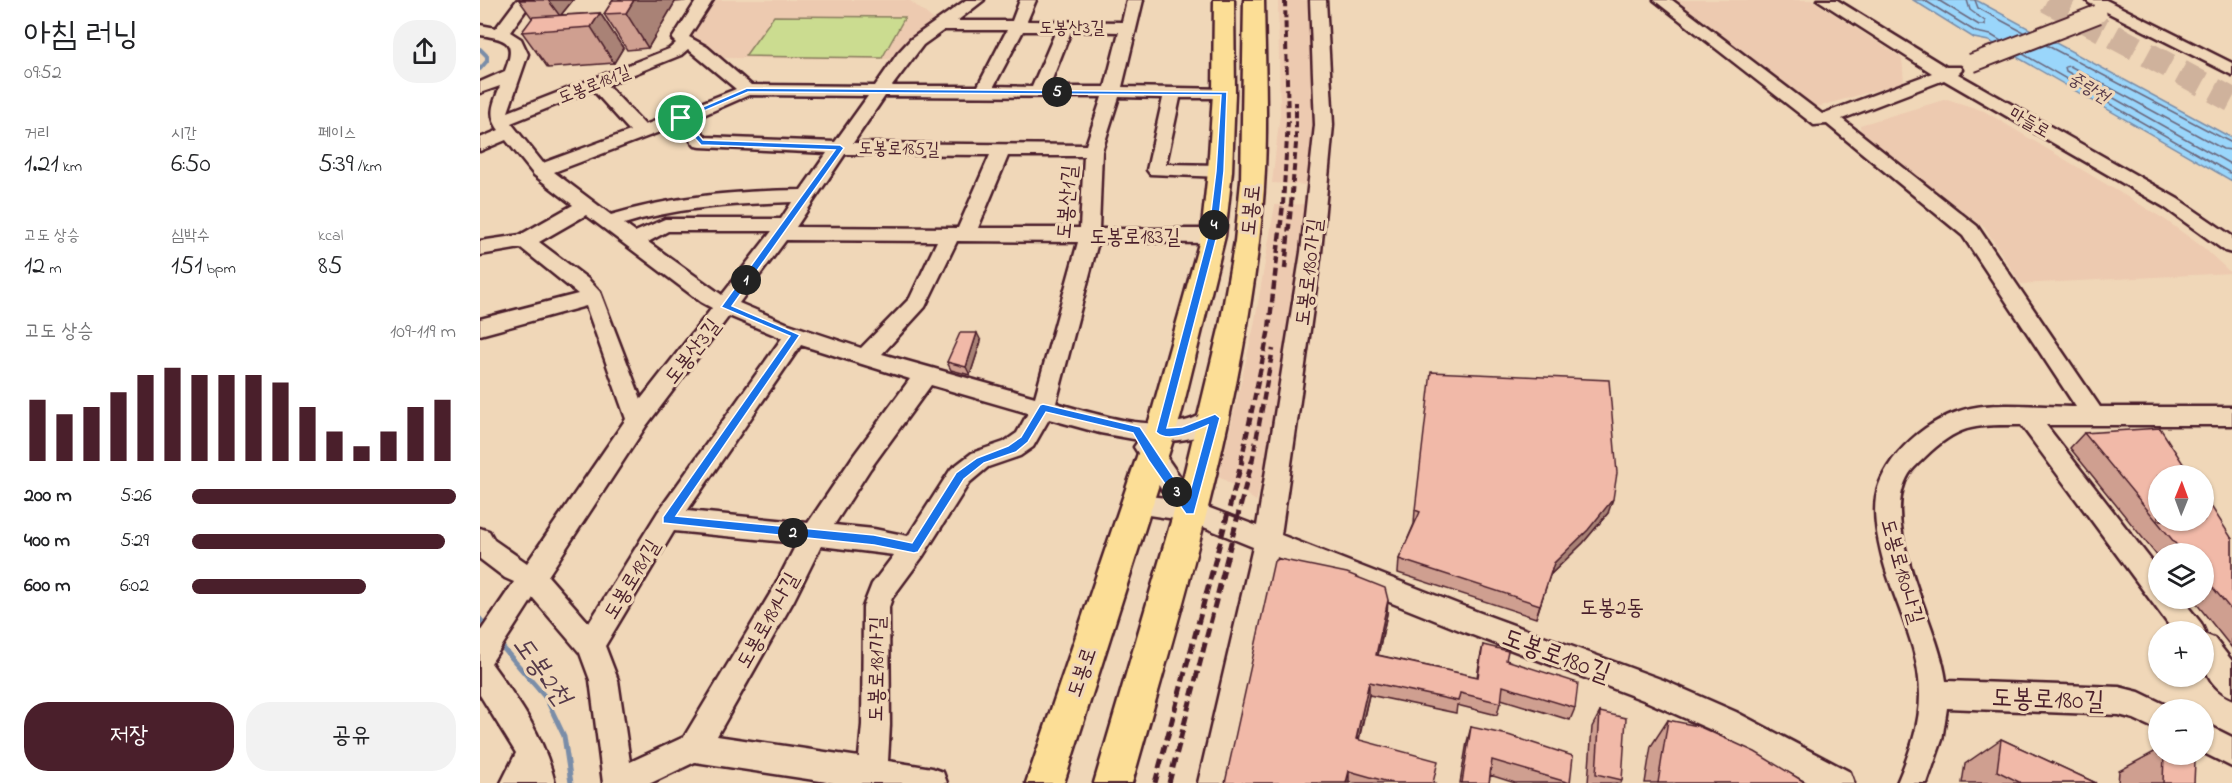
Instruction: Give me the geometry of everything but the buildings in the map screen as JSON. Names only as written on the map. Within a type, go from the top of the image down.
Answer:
[{"type":"main road","name":"도봉로","points":[[1045,783],[1137,506],[1150,440],[1213,236],[1220,171],[1224,93],[1224,0]]},
{"type":"main road","name":"도봉로","points":[[1113,783],[1215,418],[1248,240],[1254,172],[1256,93],[1254,0]]},
{"type":"street","points":[[490,32],[525,0]]},
{"type":"street","points":[[705,0],[680,39],[701,50],[747,90]]},
{"type":"street","name":"도봉산3길","points":[[480,654],[638,420],[726,307],[879,92],[917,42],[976,0]]},
{"type":"street","name":"도봉산3길","points":[[983,92],[1017,27],[1028,0]]},
{"type":"street","name":"도봉산1길","points":[[1043,408],[1089,237],[1093,151],[1112,93],[1135,0]]},
{"type":"street","name":"도봉로180가길","points":[[1267,542],[1300,329],[1323,143],[1318,0]]},
{"type":"street","points":[[1662,0],[1825,120],[1970,231],[2094,416]]},
{"type":"street","name":"마들로","points":[[1826,0],[1946,74],[2171,203],[2232,246]]},
{"type":"street","points":[[1825,120],[1946,74],[2101,7],[2130,3]]},
{"type":"street","points":[[2101,7],[2232,69]]},
{"type":"street","name":"도봉산3길","points":[[939,25],[1127,27]]},
{"type":"street","points":[[1038,92],[1065,27]]},
{"type":"street","points":[[490,32],[510,38],[520,50],[499,112],[505,126],[540,171],[585,207],[635,240],[708,297],[726,307],[796,335],[925,376],[1150,440],[1183,431],[1215,418]]},
{"type":"street","name":"도봉로181길","points":[[480,146],[505,126],[596,83],[675,52],[686,44]]},
{"type":"street","points":[[480,88],[512,75]]},
{"type":"street","points":[[596,83],[642,133]]},
{"type":"street","points":[[540,171],[681,118],[747,90],[1224,93]]},
{"type":"street","points":[[1173,93],[1156,170],[1220,171]]},
{"type":"street","name":"도봉로185길","points":[[681,118],[701,142],[840,148],[1093,151]]},
{"type":"street","points":[[866,357],[918,302],[957,235],[1001,150]]},
{"type":"street","points":[[609,222],[659,209],[734,197],[806,196]]},
{"type":"street","points":[[480,248],[525,241],[585,207]]},
{"type":"street","points":[[635,240],[665,225],[783,229]]},
{"type":"street","name":"도봉로183길","points":[[783,229],[957,235],[1213,236]]},
{"type":"street","points":[[525,241],[581,284],[593,297],[638,420]]},
{"type":"street","points":[[480,327],[593,297]]},
{"type":"street","name":"도봉로181길","points":[[591,645],[667,520],[796,335]]},
{"type":"street","name":"도봉로181나길","points":[[694,747],[785,592],[814,535],[862,462],[925,376]]},
{"type":"street","name":"도봉로181가길","points":[[870,779],[876,725],[876,607],[881,592],[914,548],[960,476],[975,464],[1012,449],[1025,440],[1043,408]]},
{"type":"street","points":[[2027,416],[2148,577]]},
{"type":"street","name":"도봉로180나길","points":[[1912,783],[1925,747],[1935,694],[1926,651],[1891,543],[1886,512],[1889,489],[1899,465],[1915,449],[1961,418],[2232,416]]},
{"type":"street","points":[[1150,440],[1190,511]]},
{"type":"street","name":"도봉로180길","points":[[1137,506],[1190,511],[1653,690],[1726,722],[1839,783]]},
{"type":"street","points":[[667,520],[874,540],[914,548]]},
{"type":"street","points":[[480,538],[485,548],[514,570],[591,645],[604,680],[619,783],[694,747],[870,779],[932,783]]},
{"type":"street","points":[[1213,783],[1267,542]]},
{"type":"street","points":[[2214,660],[2232,683]]},
{"type":"street","points":[[480,671],[524,735],[532,752],[540,783]]},
{"type":"street","name":"도봉로180길","points":[[1935,694],[2119,701],[2148,711]]},
{"type":"street","points":[[2214,743],[2232,752]]},
{"type":"street","points":[[516,783],[532,752]]},
{"type":"shaded area","points":[[708,0],[909,0],[933,19],[889,59],[718,58],[686,35]]},
{"type":"shaded area","points":[[1278,0],[1309,0],[1310,38],[1318,118],[1307,185],[1272,183],[1280,114]]},
{"type":"shaded area","points":[[1670,0],[1812,0],[1902,58],[1904,82],[1814,108]]},
{"type":"shaded area","points":[[1947,99],[1984,111],[2164,219],[2204,248],[2231,273],[2021,284],[1984,227],[1861,134],[1860,125]]},
{"type":"shaded area","points":[[1310,204],[1268,462],[1256,501],[1219,476],[1254,326],[1275,205]]},
{"type":"green space","points":[[774,16],[905,17],[882,58],[745,56]]},
{"type":"water","name":"중랑천","points":[[1913,0],[1976,0],[2232,138],[2232,181],[1989,41],[1974,38]]},
{"type":"waterway","name":"도봉2천","points":[[480,49],[487,56],[487,61],[480,69]]},
{"type":"waterway","name":"도봉2천","points":[[480,619],[488,629]]},
{"type":"waterway","name":"도봉2천","points":[[498,642],[546,698],[564,736],[571,783]]},
{"type":"tunnel","points":[[2047,0],[2232,100]]},
{"type":"railway","points":[[1283,205],[1288,121],[1285,0]]},
{"type":"railway","points":[[1291,205],[1296,144],[1296,102]]},
{"type":"railway","points":[[1241,462],[1269,329],[1283,204]]},
{"type":"railway","points":[[1285,269],[1291,204]]},
{"type":"railway","points":[[1252,462],[1273,349]]},
{"type":"railway","points":[[1155,783],[1242,461]]},
{"type":"railway","points":[[1169,783],[1252,461]]},
{"type":"district","name":"도봉2동","points":[[1612,606]]},
{"type":"route","points":[[747,90],[1224,93],[1220,171],[1213,236],[1161,432],[1183,431],[1215,418],[1190,511],[1136,430],[1043,408],[1025,440],[1012,449],[980,460],[960,476],[914,548],[874,540],[667,520],[796,335],[726,307],[840,148],[701,142],[681,118],[747,90]]}]
